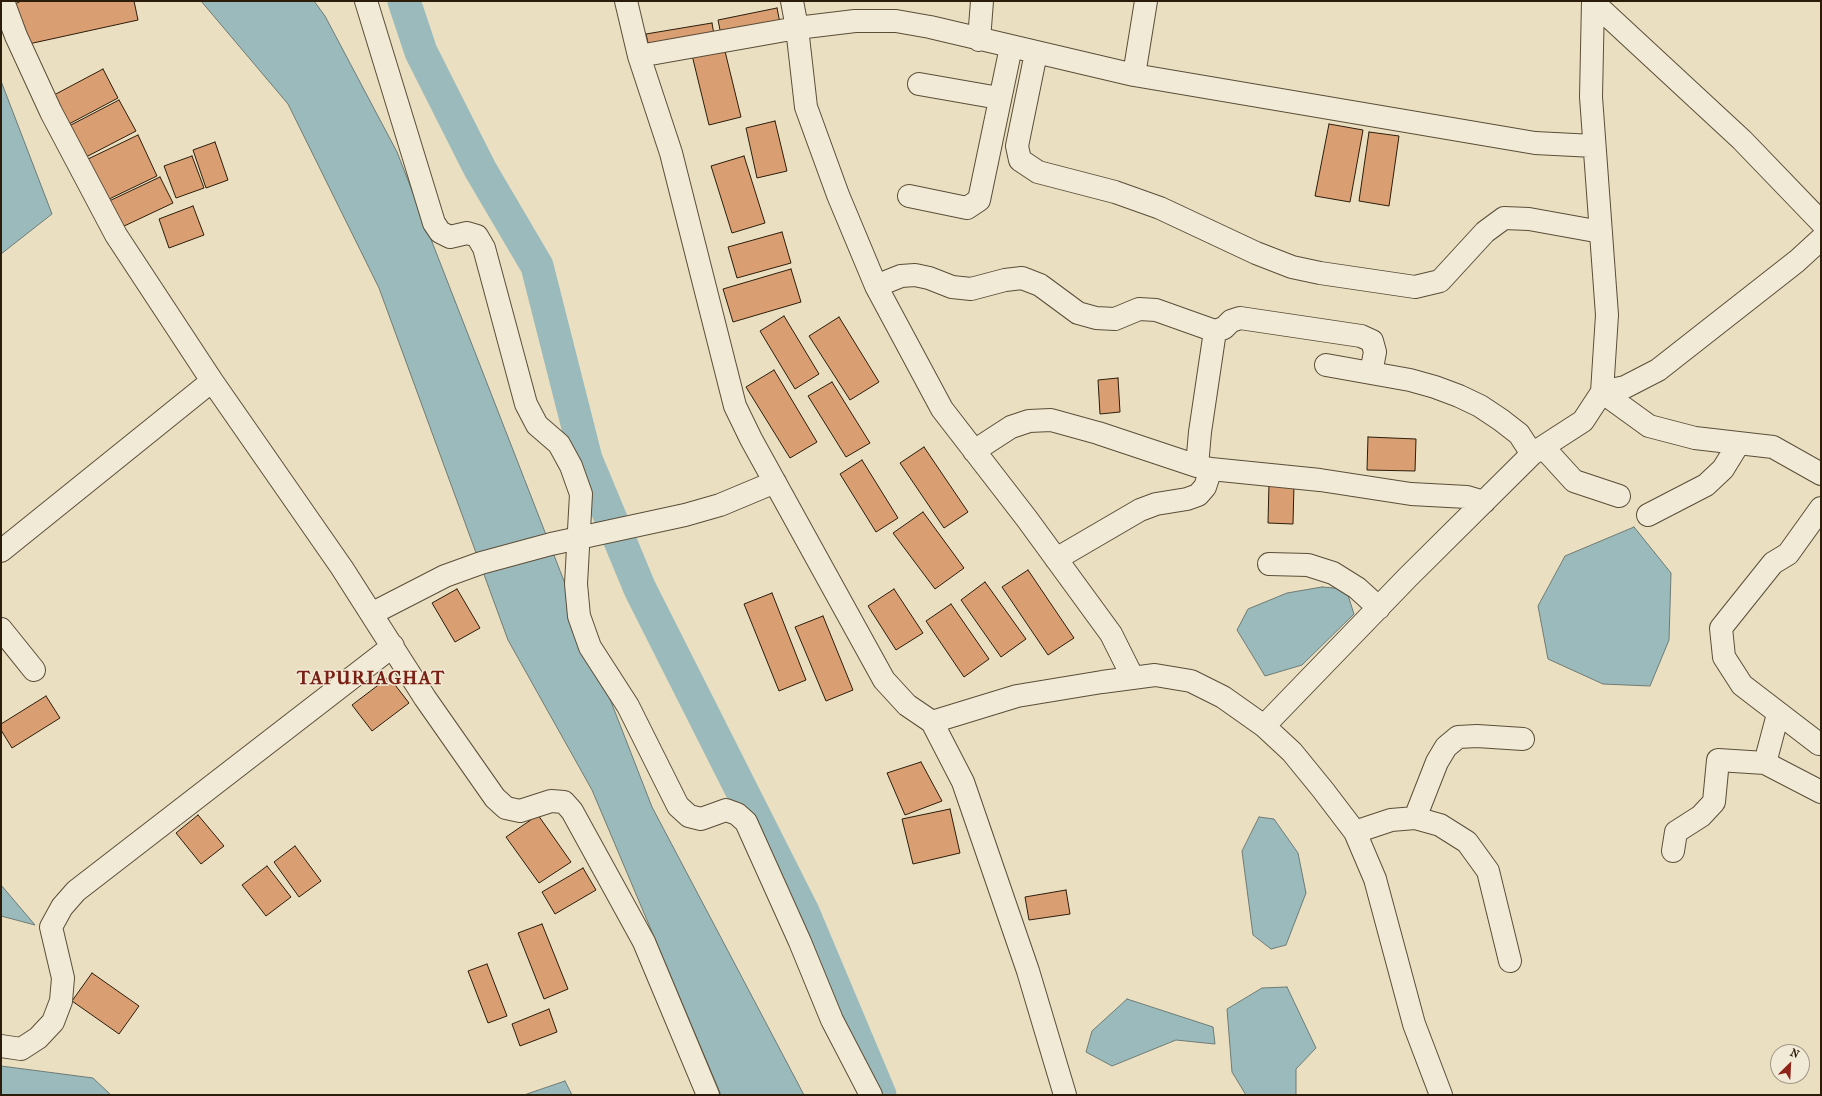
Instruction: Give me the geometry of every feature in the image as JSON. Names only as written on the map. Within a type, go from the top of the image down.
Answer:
[{"type":"street","points":[[3,1],[16,36],[51,112],[116,235],[212,381],[373,613],[425,698],[495,798],[506,808],[520,811],[551,800],[564,802],[572,811],[644,942],[708,1095]]},
{"type":"street","points":[[366,1],[434,223],[440,232],[450,237],[467,233],[477,236],[484,248],[526,404],[537,425],[559,444],[571,466],[581,494],[587,536],[576,584],[579,616],[590,647],[628,706],[678,806],[689,816],[701,819],[726,810],[737,814],[746,822],[800,942],[832,1020],[872,1095]]},
{"type":"street","points":[[626,1],[639,56],[671,153],[735,406],[751,439],[884,680],[907,705],[932,722],[963,782],[1028,971],[1065,1095]]},
{"type":"street","points":[[792,1],[797,28],[806,107],[838,195],[876,286],[942,410],[1056,559],[1111,634],[1133,678]]},
{"type":"street","points":[[979,40],[982,1]]},
{"type":"street","points":[[1134,75],[1146,1]]},
{"type":"street","points":[[1264,726],[1378,608],[1537,451],[1583,421],[1602,392],[1607,315],[1590,97],[1593,2]]},
{"type":"street","points":[[1593,2],[1742,140],[1821,222]]},
{"type":"street","points":[[639,56],[797,28],[855,20],[896,21],[1134,75],[1535,143],[1594,146]]},
{"type":"street","points":[[909,196],[967,208],[979,200],[999,98],[1011,47]]},
{"type":"street","points":[[1036,53],[1017,146],[1020,160],[1038,172],[1115,192],[1160,208],[1256,253],[1292,267],[1415,287],[1440,281],[1485,232],[1504,218],[1529,219],[1601,232]]},
{"type":"street","points":[[920,84],[999,98]]},
{"type":"street","points":[[1602,392],[1625,387],[1658,370],[1797,261],[1821,239]]},
{"type":"street","points":[[876,286],[902,276],[915,275],[929,278],[952,287],[971,288],[1005,280],[1022,278],[1040,285],[1078,313],[1096,318],[1115,319],[1139,309],[1156,310],[1215,331],[1224,328],[1231,321],[1240,318],[1361,336],[1372,341],[1375,352],[1371,373]]},
{"type":"street","points":[[1056,559],[1140,510],[1156,504],[1187,499],[1198,495],[1205,487],[1200,432],[1215,331]]},
{"type":"street","points":[[1326,365],[1410,380],[1435,387],[1480,406],[1520,434],[1537,451],[1574,481],[1619,496]]},
{"type":"street","points":[[1,552],[212,381]]},
{"type":"street","points":[[1602,392],[1649,426],[1695,438],[1773,447],[1821,474]]},
{"type":"street","points":[[974,451],[1011,427],[1029,421],[1051,420],[1098,433],[1204,467],[1320,480],[1411,494],[1467,497],[1484,502]]},
{"type":"street","points":[[1648,515],[1706,485],[1723,469],[1739,443]]},
{"type":"street","points":[[373,613],[445,576],[481,563],[551,544],[685,515],[720,505],[775,482]]},
{"type":"street","points":[[1819,744],[1742,685],[1724,657],[1721,628],[1773,564],[1788,554],[1821,508]]},
{"type":"street","points":[[1269,564],[1308,565],[1332,573],[1357,588],[1378,608]]},
{"type":"street","points":[[1,629],[34,670]]},
{"type":"street","points":[[1,1046],[20,1049],[38,1038],[53,1022],[61,1000],[63,978],[51,927],[62,907],[76,891],[393,646]]},
{"type":"street","points":[[932,722],[1017,696],[1155,675],[1191,681],[1223,697],[1264,726],[1292,752],[1355,832],[1375,879],[1414,1024],[1441,1095]]},
{"type":"street","points":[[1766,763],[1778,714]]},
{"type":"street","points":[[1415,818],[1437,762],[1446,747],[1458,737],[1477,736],[1523,739]]},
{"type":"street","points":[[1673,851],[1676,832],[1701,816],[1714,802],[1718,760],[1766,763],[1821,792]]},
{"type":"street","points":[[1355,832],[1390,820],[1415,818],[1440,824],[1467,842],[1488,871],[1510,961]]},
{"type":"water","points":[[201,1],[314,1],[325,16],[397,152],[652,807],[804,1095],[721,1095],[592,790],[508,640],[379,288],[288,104]]},
{"type":"water","points":[[1,81],[52,214],[1,254]]},
{"type":"water","points":[[1634,527],[1671,573],[1669,640],[1650,686],[1603,684],[1548,659],[1538,606],[1565,556]]},
{"type":"water","points":[[1322,587],[1346,589],[1354,614],[1302,665],[1265,676],[1237,630],[1248,609],[1287,593]]},
{"type":"water","points":[[1259,817],[1274,819],[1298,853],[1306,893],[1286,945],[1271,949],[1253,935],[1242,851]]},
{"type":"water","points":[[1,885],[35,925],[1,916]]},
{"type":"water","points":[[1287,987],[1316,1048],[1296,1069],[1296,1095],[1246,1095],[1232,1072],[1227,1009],[1262,988]]},
{"type":"water","points":[[1127,999],[1213,1027],[1215,1044],[1176,1040],[1112,1066],[1086,1052],[1092,1031]]},
{"type":"water","points":[[1,1066],[93,1078],[111,1095],[1,1095]]},
{"type":"water","points":[[565,1081],[572,1095],[524,1095]]},
{"type":"building","points":[[21,1],[134,1],[138,20],[24,45],[15,4]]},
{"type":"building","points":[[777,8],[781,28],[722,40],[718,20]]},
{"type":"building","points":[[712,23],[715,40],[650,52],[646,34]]},
{"type":"building","points":[[723,43],[741,117],[709,125],[691,51]]},
{"type":"building","points":[[103,69],[118,98],[69,124],[54,95]]},
{"type":"building","points":[[119,100],[136,131],[86,157],[69,126]]},
{"type":"building","points":[[775,121],[787,171],[757,178],[746,128]]},
{"type":"building","points":[[1329,124],[1363,130],[1350,202],[1315,196]]},
{"type":"building","points":[[1369,132],[1399,136],[1389,206],[1359,201]]},
{"type":"building","points":[[138,135],[157,176],[105,201],[86,160]]},
{"type":"building","points":[[215,142],[228,180],[206,188],[193,150]]},
{"type":"building","points":[[192,156],[204,188],[176,198],[164,166]]},
{"type":"building","points":[[744,156],[765,223],[732,233],[711,166]]},
{"type":"building","points":[[160,177],[173,203],[120,228],[107,202]]},
{"type":"building","points":[[193,206],[204,235],[169,248],[159,219]]},
{"type":"building","points":[[782,232],[791,263],[737,278],[728,247]]},
{"type":"building","points":[[791,269],[801,302],[733,322],[723,289]]},
{"type":"building","points":[[784,316],[819,374],[795,389],[760,331]]},
{"type":"building","points":[[839,317],[879,382],[850,400],[809,336]]},
{"type":"building","points":[[774,370],[817,442],[790,458],[746,387]]},
{"type":"building","points":[[1118,378],[1120,412],[1100,414],[1098,380]]},
{"type":"building","points":[[832,382],[870,443],[846,457],[808,396]]},
{"type":"building","points":[[1368,437],[1416,439],[1415,471],[1367,470]]},
{"type":"building","points":[[924,447],[968,512],[944,528],[900,463]]},
{"type":"building","points":[[862,460],[898,518],[876,532],[840,474]]},
{"type":"building","points":[[1269,483],[1294,484],[1293,524],[1268,523]]},
{"type":"building","points":[[923,512],[964,568],[935,589],[893,533]]},
{"type":"building","points":[[1028,570],[1074,638],[1048,655],[1002,587]]},
{"type":"building","points":[[985,582],[1026,639],[1001,657],[961,600]]},
{"type":"building","points":[[457,589],[480,628],[455,642],[432,603]]},
{"type":"building","points":[[894,589],[923,633],[896,650],[868,606]]},
{"type":"building","points":[[772,593],[806,680],[779,691],[744,604]]},
{"type":"building","points":[[951,604],[989,659],[964,677],[926,621]]},
{"type":"building","points":[[823,616],[853,690],[826,701],[795,627]]},
{"type":"building","points":[[389,677],[409,703],[372,731],[352,705]]},
{"type":"building","points":[[46,696],[60,718],[12,748],[1,730],[1,724]]},
{"type":"building","points":[[921,762],[942,801],[905,815],[887,773]]},
{"type":"building","points":[[950,809],[960,853],[913,864],[902,819]]},
{"type":"building","points":[[198,815],[224,846],[201,864],[176,833]]},
{"type":"building","points":[[538,815],[571,862],[539,883],[506,837]]},
{"type":"building","points":[[295,846],[321,881],[299,897],[274,862]]},
{"type":"building","points":[[267,866],[291,897],[266,916],[242,885]]},
{"type":"building","points":[[583,868],[596,890],[555,914],[542,892]]},
{"type":"building","points":[[1066,890],[1070,914],[1029,920],[1025,897]]},
{"type":"building","points":[[542,924],[568,989],[544,999],[518,933]]},
{"type":"building","points":[[487,964],[507,1016],[488,1023],[468,971]]},
{"type":"building","points":[[92,973],[139,1006],[119,1034],[72,1001]]},
{"type":"building","points":[[549,1009],[557,1032],[520,1046],[512,1024]]},
{"type":"waterway","points":[[404,1],[421,52],[480,169],[537,266],[586,459],[640,589],[803,912],[880,1095]]},
{"type":"district","name":"TAPURIAGHAT","points":[[371,679]]}]
